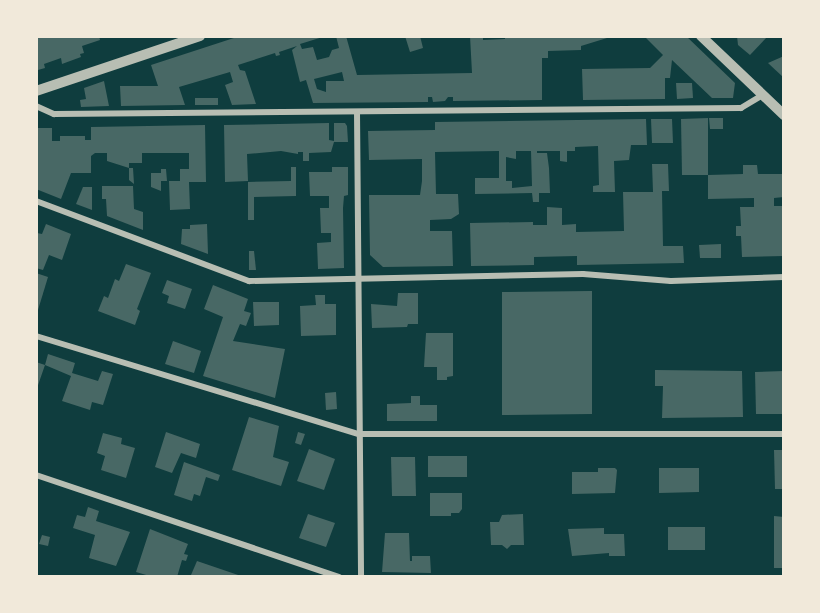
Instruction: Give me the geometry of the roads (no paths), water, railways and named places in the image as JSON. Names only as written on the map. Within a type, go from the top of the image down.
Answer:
[{"type":"street","points":[[36,91],[200,36]]},
{"type":"street","points":[[701,36],[784,115]]},
{"type":"street","points":[[36,106],[54,114],[741,108],[763,95]]},
{"type":"street","points":[[357,112],[361,577]]},
{"type":"street","points":[[36,201],[249,281],[584,274],[671,281],[784,277]]},
{"type":"street","points":[[36,336],[359,434],[784,434]]},
{"type":"street","points":[[36,475],[339,577]]}]
